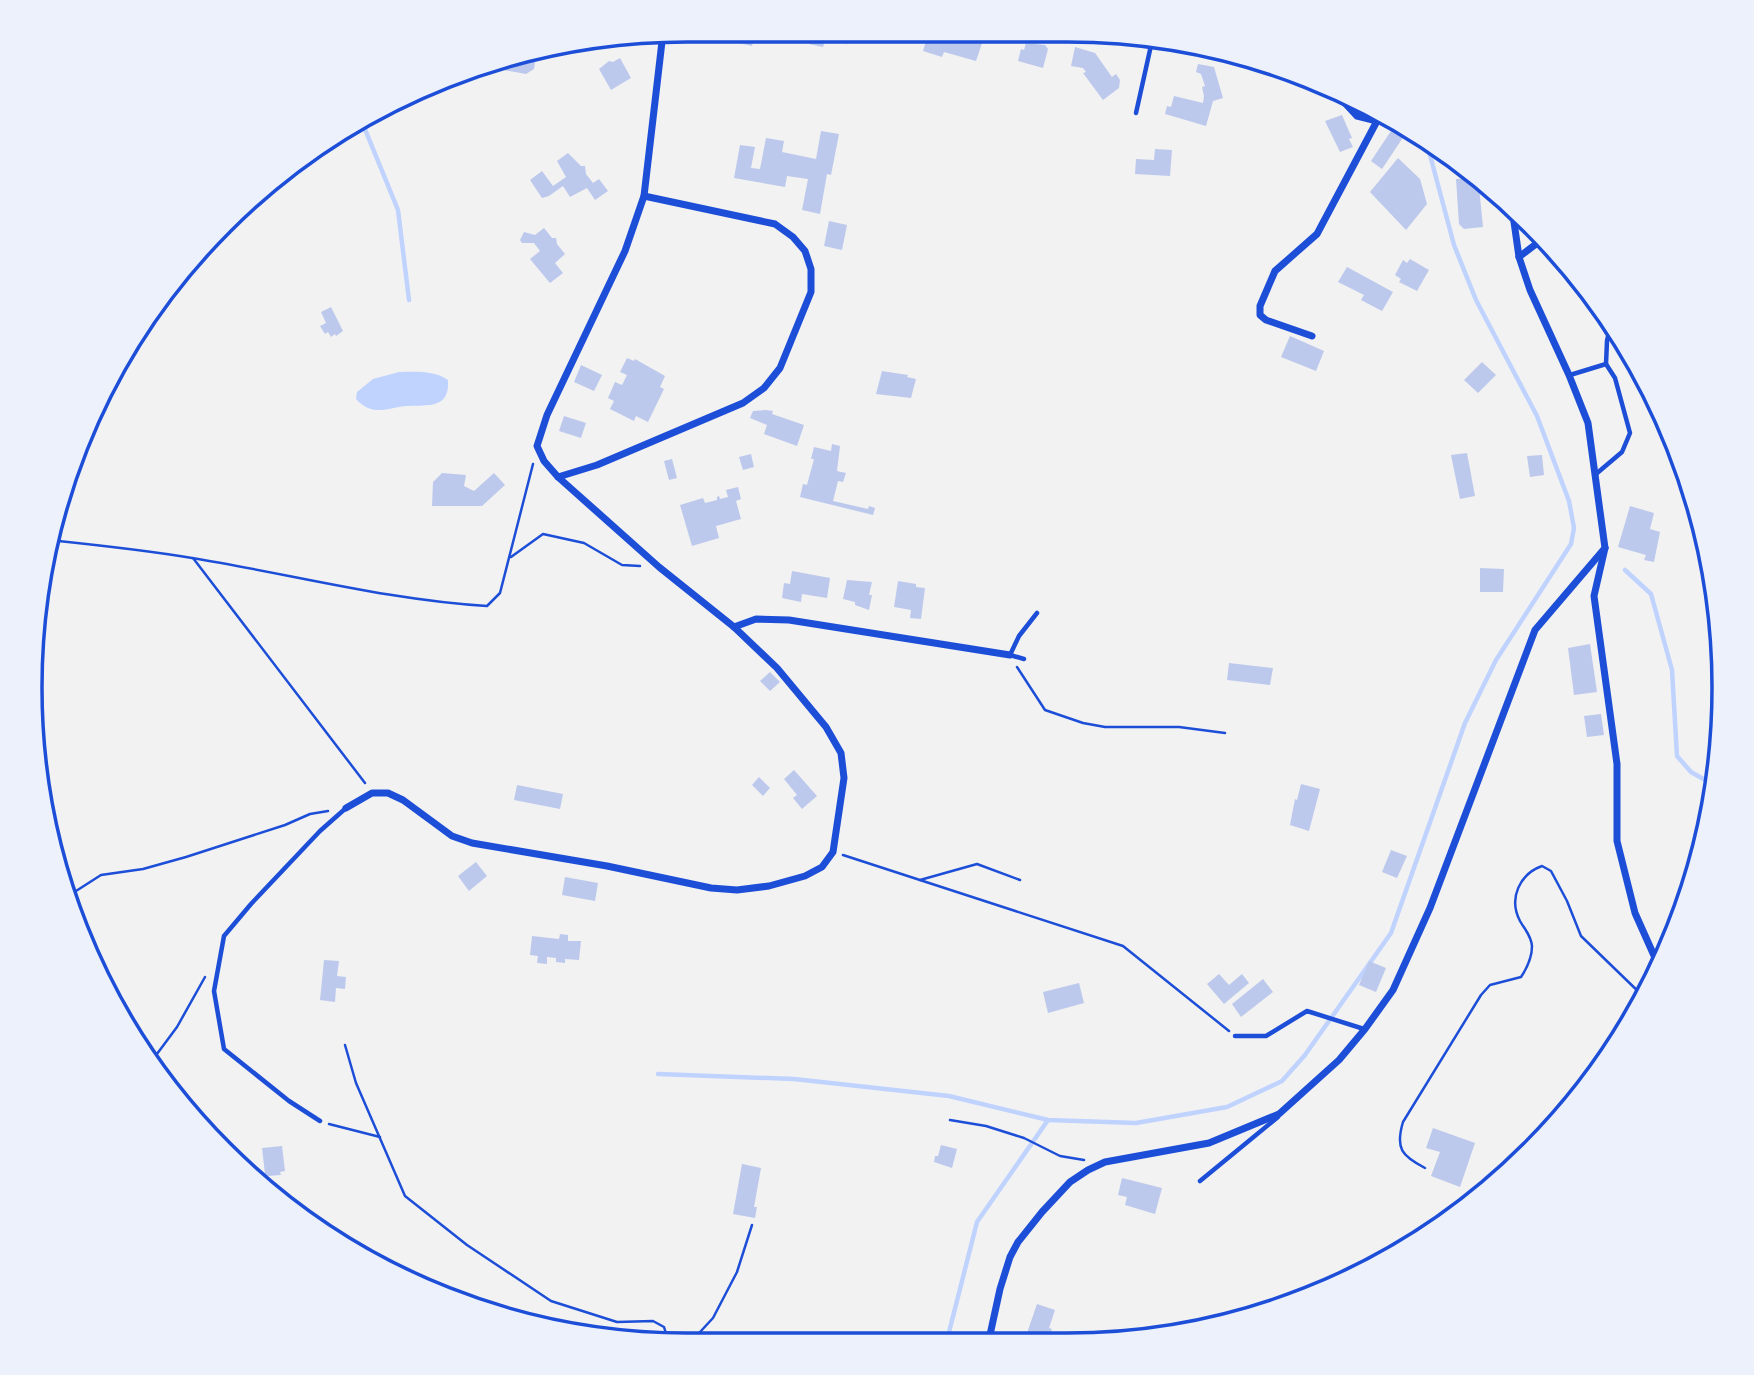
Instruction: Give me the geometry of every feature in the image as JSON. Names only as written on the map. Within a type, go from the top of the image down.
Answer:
[{"type":"street","points":[[346,808],[372,793],[388,793],[403,800],[452,835],[471,843],[607,866],[711,888],[737,890],[769,886],[805,876],[822,867],[833,852],[844,778],[841,752],[826,727],[777,668],[734,627],[659,567],[558,477],[544,461],[537,446],[547,415],[625,251],[644,196],[662,43]]},
{"type":"street","points":[[1349,108],[1357,116],[1374,120]]},
{"type":"street","points":[[1312,336],[1266,320],[1260,314],[1259,306],[1275,271],[1317,233],[1377,122]]},
{"type":"street","points":[[558,477],[597,465],[726,412],[764,388],[780,368],[811,292],[811,269],[805,251],[793,237],[775,224],[644,196]]},
{"type":"street","points":[[1514,223],[1519,257],[1530,290],[1588,423],[1605,548],[1594,596],[1617,764],[1617,841],[1634,913],[1654,955]]},
{"type":"street","points":[[1519,257],[1535,244]]},
{"type":"street","points":[[990,1333],[1010,1257],[1018,1242],[1042,1212],[1070,1182],[1105,1162],[1209,1143],[1268,1119],[1289,1107],[1339,1060],[1365,1029],[1392,990],[1430,908],[1535,630],[1605,548]]},
{"type":"street","points":[[734,627],[756,619],[789,620],[1010,655]]},
{"type":"lane","points":[[1136,113],[1151,48]]},
{"type":"lane","points":[[1595,475],[1622,452],[1630,433],[1615,378],[1606,364],[1607,336]]},
{"type":"lane","points":[[1569,375],[1606,364]]},
{"type":"lane","points":[[1024,659],[1010,655],[1019,636],[1037,613]]},
{"type":"lane","points":[[320,1121],[289,1101],[224,1049],[214,991],[224,936],[320,831],[346,808]]},
{"type":"lane","points":[[1235,1036],[1266,1037],[1307,1011],[1365,1029]]},
{"type":"lane","points":[[1200,1181],[1251,1142],[1289,1107]]},
{"type":"path","points":[[59,542],[192,558],[343,588],[487,606],[500,593],[537,446]]},
{"type":"path","points":[[511,557],[543,534],[584,543],[622,565],[659,567]]},
{"type":"path","points":[[192,558],[372,793]]},
{"type":"path","points":[[1010,655],[1045,710],[1083,723],[1105,727],[1179,727],[1225,733]]},
{"type":"path","points":[[75,892],[101,875],[144,869],[230,843],[310,814],[346,808]]},
{"type":"path","points":[[833,852],[1123,946],[1235,1036]]},
{"type":"path","points":[[920,880],[977,864],[1020,880]]},
{"type":"path","points":[[1425,1168],[1405,1155],[1398,1140],[1402,1122],[1489,985],[1521,978],[1527,968],[1532,949],[1530,936],[1519,919],[1514,902],[1518,885],[1530,870],[1542,866],[1551,870],[1581,936],[1636,990]]},
{"type":"path","points":[[157,1054],[177,1027],[209,970]]},
{"type":"path","points":[[345,1045],[356,1083],[405,1196],[467,1245],[551,1301],[617,1322],[653,1321],[664,1326],[666,1332]]},
{"type":"path","points":[[950,1120],[986,1126],[1024,1138],[1060,1156],[1105,1162]]},
{"type":"path","points":[[320,1121],[380,1137]]},
{"type":"path","points":[[699,1333],[713,1318],[737,1272],[752,1225]]},
{"type":"water","points":[[399,372],[424,372],[448,380],[445,396],[436,404],[381,410],[368,408],[356,399],[357,392],[373,379]]},
{"type":"building","points":[[734,42],[753,42],[752,46]]},
{"type":"building","points":[[809,42],[824,42],[823,47]]},
{"type":"building","points":[[926,42],[982,42],[976,61],[944,52],[942,57],[923,51]]},
{"type":"building","points":[[1026,43],[1045,45],[1048,49],[1043,68],[1018,61],[1021,49],[1024,50]]},
{"type":"building","points":[[1075,47],[1095,53],[1112,77],[1116,74],[1120,80],[1119,88],[1103,100],[1083,73],[1086,72],[1083,68],[1071,66]]},
{"type":"building","points":[[620,58],[631,78],[611,90],[599,69],[609,61]]},
{"type":"building","points":[[539,60],[535,62],[534,69],[526,74],[501,70]]},
{"type":"building","points":[[1198,64],[1214,67],[1223,98],[1213,101],[1206,126],[1165,114],[1167,106],[1171,107],[1174,96],[1203,103],[1202,87],[1205,86],[1201,74],[1196,72]]},
{"type":"building","points":[[1342,115],[1353,147],[1340,152],[1325,121]]},
{"type":"building","points":[[1392,130],[1403,137],[1382,169],[1371,161]]},
{"type":"building","points":[[821,131],[839,134],[831,175],[827,174],[820,214],[802,210],[808,179],[787,176],[785,187],[734,178],[740,145],[755,147],[751,168],[760,169],[766,138],[784,141],[782,152],[816,159]]},
{"type":"building","points":[[1155,149],[1172,150],[1170,176],[1135,174],[1136,159],[1154,160]]},
{"type":"building","points":[[568,153],[581,166],[585,166],[586,174],[593,183],[599,179],[608,191],[595,200],[587,188],[570,197],[563,186],[542,198],[530,180],[542,171],[553,186],[566,177],[557,161]]},
{"type":"building","points":[[1398,158],[1420,179],[1427,204],[1406,230],[1370,192]]},
{"type":"building","points":[[1463,178],[1479,192],[1483,227],[1464,229],[1459,224],[1456,179]]},
{"type":"building","points":[[829,221],[847,225],[842,250],[824,246]]},
{"type":"building","points":[[544,228],[552,238],[556,238],[565,254],[555,263],[563,273],[550,283],[530,259],[540,251],[534,243],[522,243],[520,240],[524,232],[535,235]]},
{"type":"building","points":[[1410,259],[1429,270],[1417,291],[1399,282],[1401,279],[1395,275],[1403,260],[1407,263]]},
{"type":"building","points":[[1347,267],[1393,292],[1382,311],[1361,300],[1364,295],[1338,282]]},
{"type":"building","points":[[331,307],[343,331],[331,337],[328,332],[325,334],[320,326],[326,323],[321,312]]},
{"type":"building","points":[[1290,336],[1324,351],[1316,371],[1281,357]]},
{"type":"building","points":[[627,358],[634,361],[635,359],[665,376],[660,387],[664,389],[648,422],[636,416],[634,421],[610,409],[614,401],[608,398],[615,382],[622,385],[627,375],[620,372]]},
{"type":"building","points":[[1482,362],[1496,375],[1478,393],[1464,380]]},
{"type":"building","points":[[581,365],[602,375],[594,391],[574,382]]},
{"type":"building","points":[[882,371],[916,379],[911,398],[876,394]]},
{"type":"building","points":[[766,410],[804,425],[797,446],[764,434],[767,425],[750,418],[753,411]]},
{"type":"building","points":[[564,416],[586,423],[581,438],[559,431]]},
{"type":"building","points":[[832,444],[840,446],[837,471],[846,473],[843,482],[838,481],[833,501],[868,509],[869,506],[875,508],[873,515],[800,497],[803,484],[807,485],[814,459],[811,459],[814,447],[831,451]]},
{"type":"building","points":[[1467,453],[1475,496],[1460,499],[1451,455]]},
{"type":"building","points":[[751,454],[754,467],[743,470],[739,457]]},
{"type":"building","points":[[1542,455],[1544,475],[1530,477],[1527,456]]},
{"type":"building","points":[[672,459],[677,478],[669,480],[664,461]]},
{"type":"building","points":[[442,473],[466,475],[464,486],[474,491],[494,473],[505,485],[482,506],[432,506],[433,482]]},
{"type":"building","points":[[738,487],[741,499],[736,501],[741,519],[716,526],[719,538],[692,546],[680,505],[703,498],[705,503],[717,500],[719,496],[720,499],[728,497],[726,490]]},
{"type":"building","points":[[1630,506],[1654,513],[1650,529],[1660,532],[1654,562],[1644,560],[1646,555],[1618,547]]},
{"type":"building","points":[[1480,568],[1504,569],[1503,592],[1480,592]]},
{"type":"building","points":[[792,571],[830,578],[827,598],[802,594],[801,602],[782,598],[784,583],[790,584]]},
{"type":"building","points":[[847,580],[872,582],[869,610],[843,599]]},
{"type":"building","points":[[898,581],[925,588],[921,619],[910,618],[911,610],[894,607]]},
{"type":"building","points":[[1590,644],[1597,692],[1574,695],[1568,648]]},
{"type":"building","points":[[1229,663],[1273,668],[1270,685],[1227,680]]},
{"type":"building","points":[[770,672],[780,682],[770,691],[760,681]]},
{"type":"building","points":[[1601,714],[1604,735],[1587,737],[1584,716]]},
{"type":"building","points":[[794,770],[817,796],[802,809],[793,798],[797,795],[784,779]]},
{"type":"building","points":[[759,777],[770,788],[763,796],[752,785]]},
{"type":"building","points":[[1301,784],[1320,789],[1309,831],[1290,825]]},
{"type":"building","points":[[517,785],[563,794],[560,809],[514,800]]},
{"type":"building","points":[[1391,850],[1407,856],[1397,878],[1382,872]]},
{"type":"building","points":[[476,862],[487,876],[469,891],[458,876]]},
{"type":"building","points":[[565,877],[598,883],[595,901],[562,895]]},
{"type":"building","points":[[560,934],[568,935],[568,941],[581,941],[579,960],[565,959],[565,963],[547,957],[547,964],[537,963],[538,956],[530,955],[532,936],[559,939]]},
{"type":"building","points":[[324,960],[339,961],[337,976],[346,977],[345,989],[336,988],[335,1002],[320,1000]]},
{"type":"building","points":[[1369,961],[1386,968],[1376,992],[1359,985]]},
{"type":"building","points":[[1219,974],[1229,985],[1242,974],[1249,983],[1224,1004],[1207,984]]},
{"type":"building","points":[[1263,979],[1273,992],[1241,1017],[1232,1004]]},
{"type":"building","points":[[1079,983],[1084,1003],[1048,1013],[1043,992]]},
{"type":"building","points":[[1433,1128],[1475,1143],[1460,1187],[1431,1176],[1440,1152],[1426,1148]]},
{"type":"building","points":[[941,1145],[957,1149],[952,1168],[934,1162]]},
{"type":"building","points":[[282,1146],[285,1171],[280,1172],[281,1175],[268,1176],[265,1174],[262,1148]]},
{"type":"building","points":[[742,1164],[761,1168],[754,1207],[757,1207],[755,1218],[733,1214]]},
{"type":"building","points":[[1122,1178],[1162,1188],[1155,1214],[1125,1205],[1127,1197],[1118,1195]]},
{"type":"building","points":[[1037,1304],[1055,1310],[1049,1328],[1052,1329],[1050,1333],[1027,1333]]},
{"type":"waterway","points":[[365,128],[398,210],[409,300]]},
{"type":"waterway","points":[[658,1074],[794,1079],[949,1096],[1048,1120],[1136,1123],[1227,1107],[1282,1081],[1305,1055],[1391,933],[1465,723],[1496,660],[1571,544],[1574,528],[1569,501],[1537,416],[1476,300],[1454,245],[1430,154]]},
{"type":"waterway","points":[[1625,570],[1651,594],[1672,670],[1677,756],[1691,772],[1705,780]]},
{"type":"waterway","points":[[949,1333],[977,1222],[1048,1120]]}]
